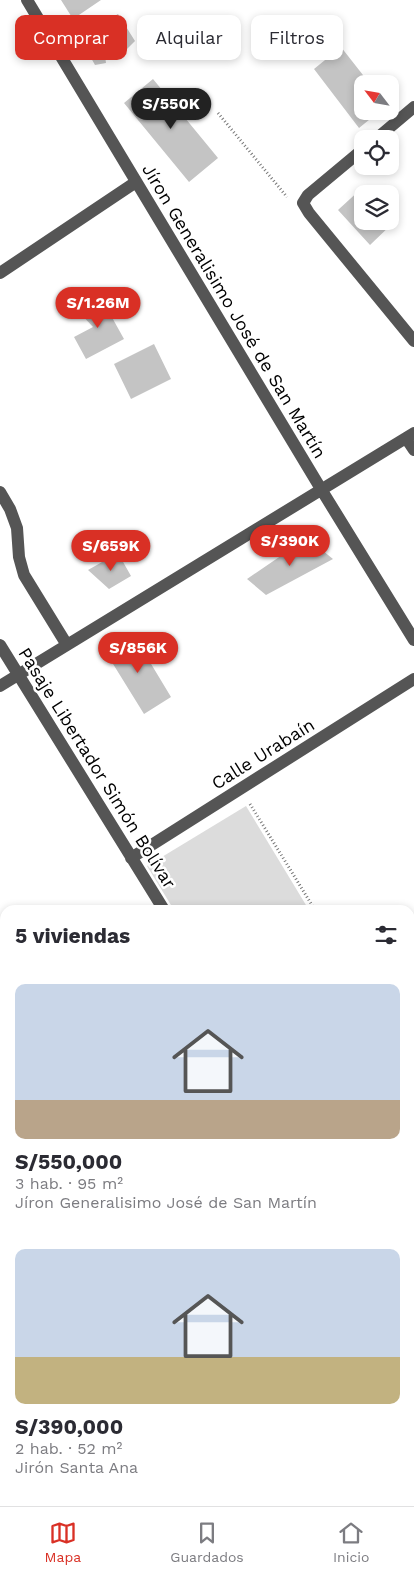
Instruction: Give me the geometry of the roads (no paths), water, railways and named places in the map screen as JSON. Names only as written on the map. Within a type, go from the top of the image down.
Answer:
[{"type":"street","name":"Jíron Generalisimo José de San Martín","points":[[27,0],[414,640]]},
{"type":"street","points":[[387,130],[414,107]]},
{"type":"street","points":[[354,157],[308,195],[303,203],[414,342]]},
{"type":"street","points":[[0,272],[136,182]]},
{"type":"street","points":[[0,686],[410,436],[414,450]]},
{"type":"street","points":[[0,492],[10,509],[17,528],[19,557],[24,575],[66,645]]},
{"type":"street","name":"Pasaje Libertador Simón Bolívar","points":[[0,645],[161,905]]},
{"type":"street","name":"Calle Urabaín","points":[[131,858],[414,679]]}]
